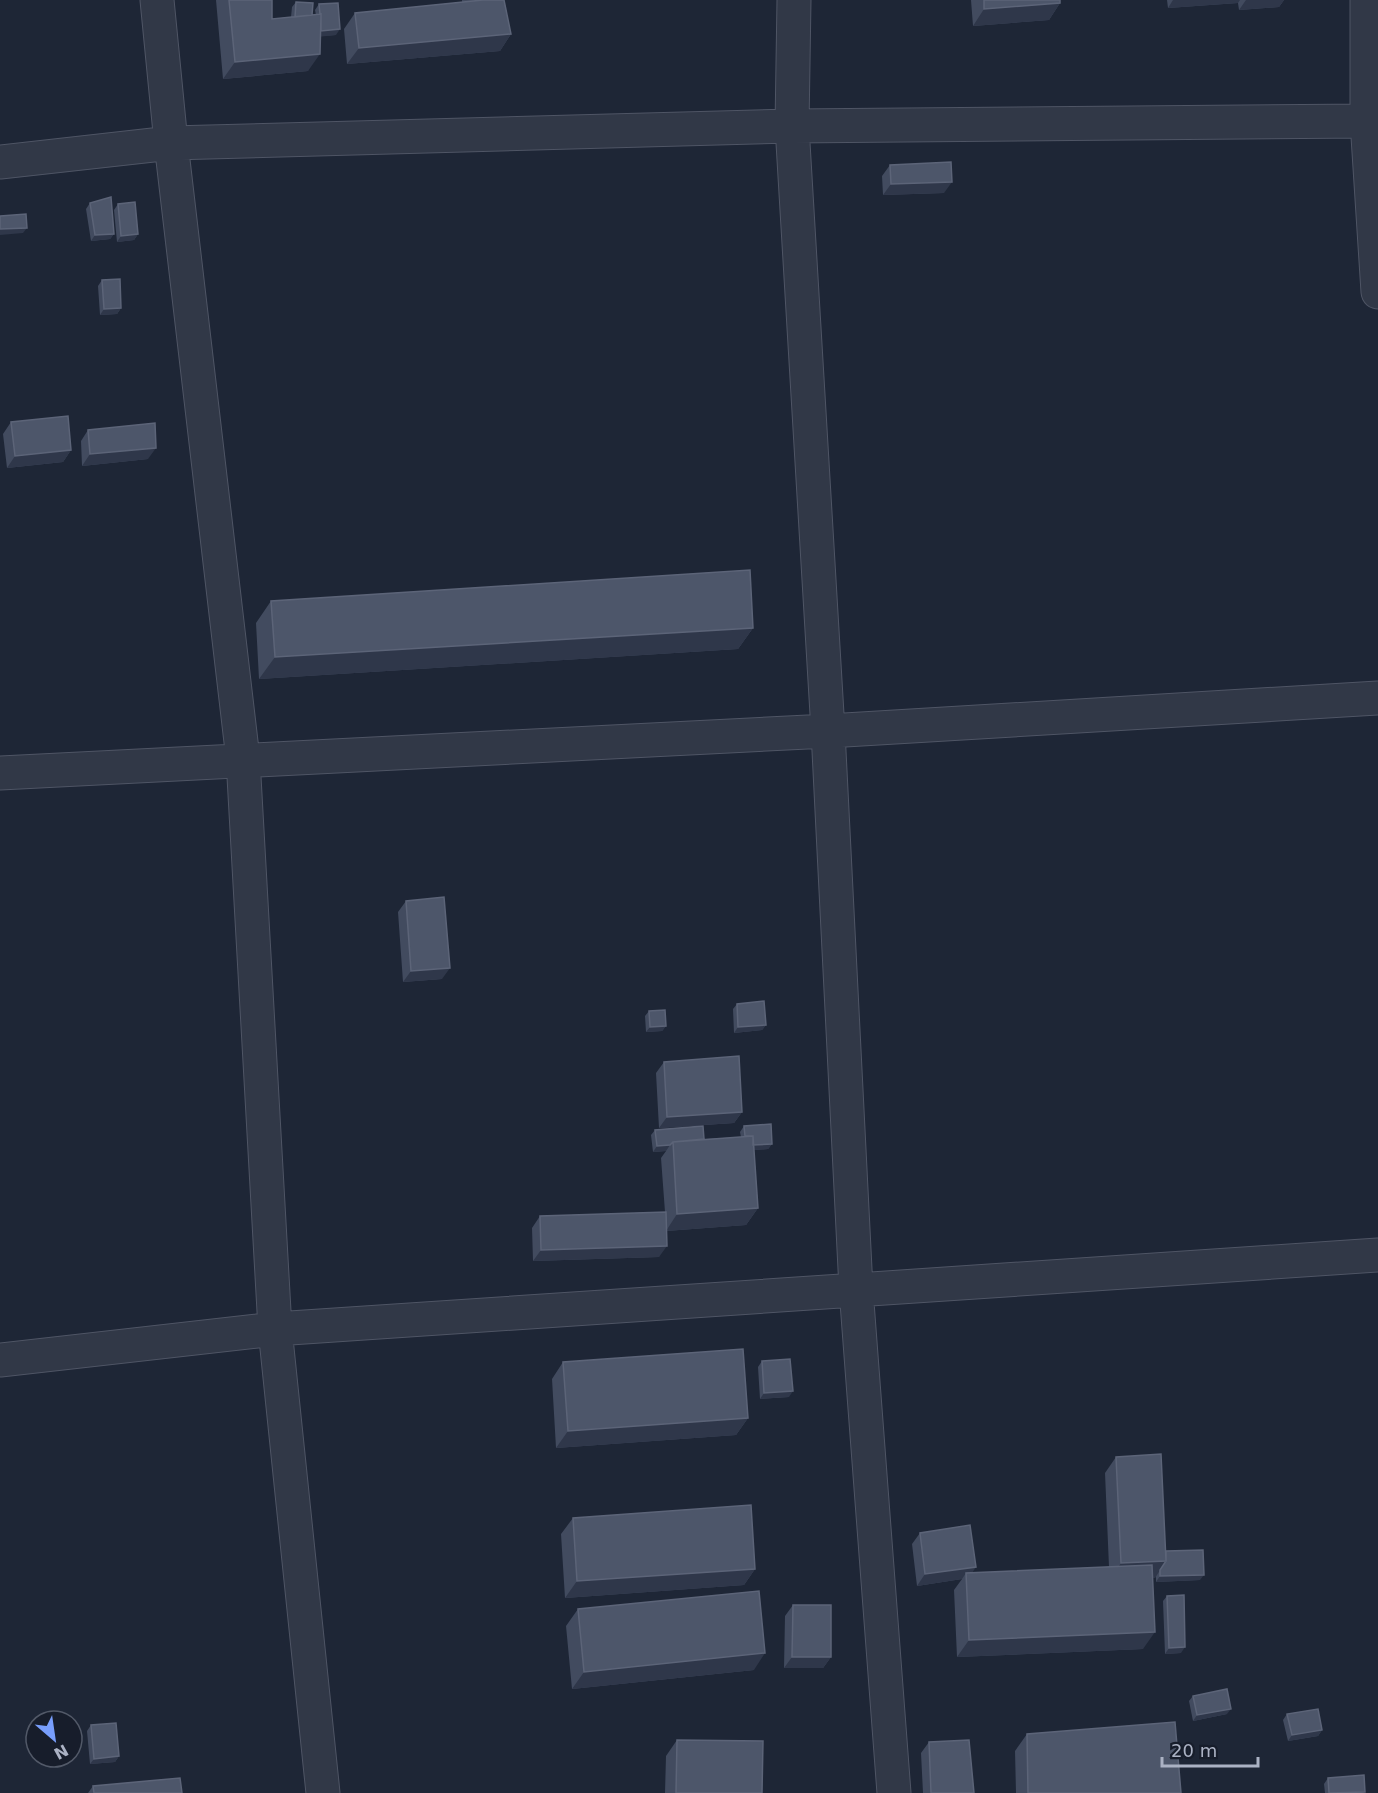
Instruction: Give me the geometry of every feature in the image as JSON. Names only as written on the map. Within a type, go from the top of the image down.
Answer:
[{"type":"street","points":[[157,0],[171,143],[243,759],[275,1329],[322,1793]]},
{"type":"street","points":[[794,0],[792,126],[828,731],[856,1289],[894,1793]]},
{"type":"street","points":[[1367,0],[1367,121],[1378,292]]},
{"type":"street","points":[[0,162],[171,143],[792,126],[1367,121]]},
{"type":"street","points":[[0,773],[828,731],[1378,698]]},
{"type":"street","points":[[0,1360],[275,1329],[1378,1255]]},
{"type":"building","points":[[229,0],[272,0],[272,19],[321,14],[320,54],[235,62]]},
{"type":"building","points":[[483,0],[504,0],[511,34],[359,48],[355,13]]},
{"type":"building","points":[[984,0],[1060,0],[1060,3],[984,9]]},
{"type":"building","points":[[296,2],[313,3],[312,15],[295,17]]},
{"type":"building","points":[[338,3],[340,29],[321,31],[319,4]]},
{"type":"building","points":[[951,162],[952,182],[891,184],[890,165]]},
{"type":"building","points":[[111,197],[114,234],[95,235],[90,203]]},
{"type":"building","points":[[135,202],[138,234],[121,236],[118,204]]},
{"type":"building","points":[[26,214],[27,228],[0,229],[0,216]]},
{"type":"building","points":[[120,279],[121,308],[104,309],[102,280]]},
{"type":"building","points":[[68,416],[71,450],[15,456],[11,422]]},
{"type":"building","points":[[155,423],[156,448],[90,454],[88,430]]},
{"type":"building","points":[[750,570],[753,628],[275,657],[271,601]]},
{"type":"building","points":[[444,897],[450,968],[411,971],[406,901]]},
{"type":"building","points":[[764,1001],[766,1025],[738,1027],[737,1004]]},
{"type":"building","points":[[665,1010],[666,1026],[650,1027],[649,1011]]},
{"type":"building","points":[[739,1056],[742,1112],[667,1117],[664,1062]]},
{"type":"building","points":[[771,1124],[772,1144],[753,1145],[753,1136],[745,1136],[744,1126]]},
{"type":"building","points":[[703,1126],[704,1139],[657,1146],[655,1130]]},
{"type":"building","points":[[753,1136],[758,1208],[677,1214],[673,1142]]},
{"type":"building","points":[[666,1212],[667,1246],[541,1250],[540,1216]]},
{"type":"building","points":[[743,1349],[748,1418],[568,1431],[563,1362]]},
{"type":"building","points":[[790,1359],[793,1391],[764,1393],[762,1361]]},
{"type":"building","points":[[1161,1454],[1166,1561],[1121,1563],[1116,1457]]},
{"type":"building","points":[[751,1505],[755,1569],[577,1581],[573,1518]]},
{"type":"building","points":[[970,1525],[976,1567],[925,1574],[920,1533]]},
{"type":"building","points":[[1203,1550],[1204,1575],[1160,1576],[1160,1570],[1166,1561],[1166,1551]]},
{"type":"building","points":[[1152,1565],[1155,1632],[969,1640],[966,1573]]},
{"type":"building","points":[[759,1591],[765,1653],[584,1672],[578,1609]]},
{"type":"building","points":[[1184,1595],[1185,1647],[1169,1648],[1167,1596]]},
{"type":"building","points":[[793,1605],[831,1605],[831,1657],[792,1657]]},
{"type":"building","points":[[1227,1689],[1231,1709],[1197,1715],[1193,1696]]},
{"type":"building","points":[[1318,1709],[1322,1730],[1292,1735],[1287,1714]]},
{"type":"building","points":[[1175,1722],[1181,1793],[1028,1793],[1027,1734]]},
{"type":"building","points":[[116,1723],[119,1756],[94,1759],[91,1725]]},
{"type":"building","points":[[677,1740],[763,1741],[762,1793],[676,1793]]},
{"type":"building","points":[[969,1740],[974,1793],[931,1793],[929,1742]]},
{"type":"building","points":[[1364,1775],[1365,1792],[1329,1793],[1328,1778]]},
{"type":"building","points":[[180,1778],[182,1793],[94,1793],[93,1786]]}]
